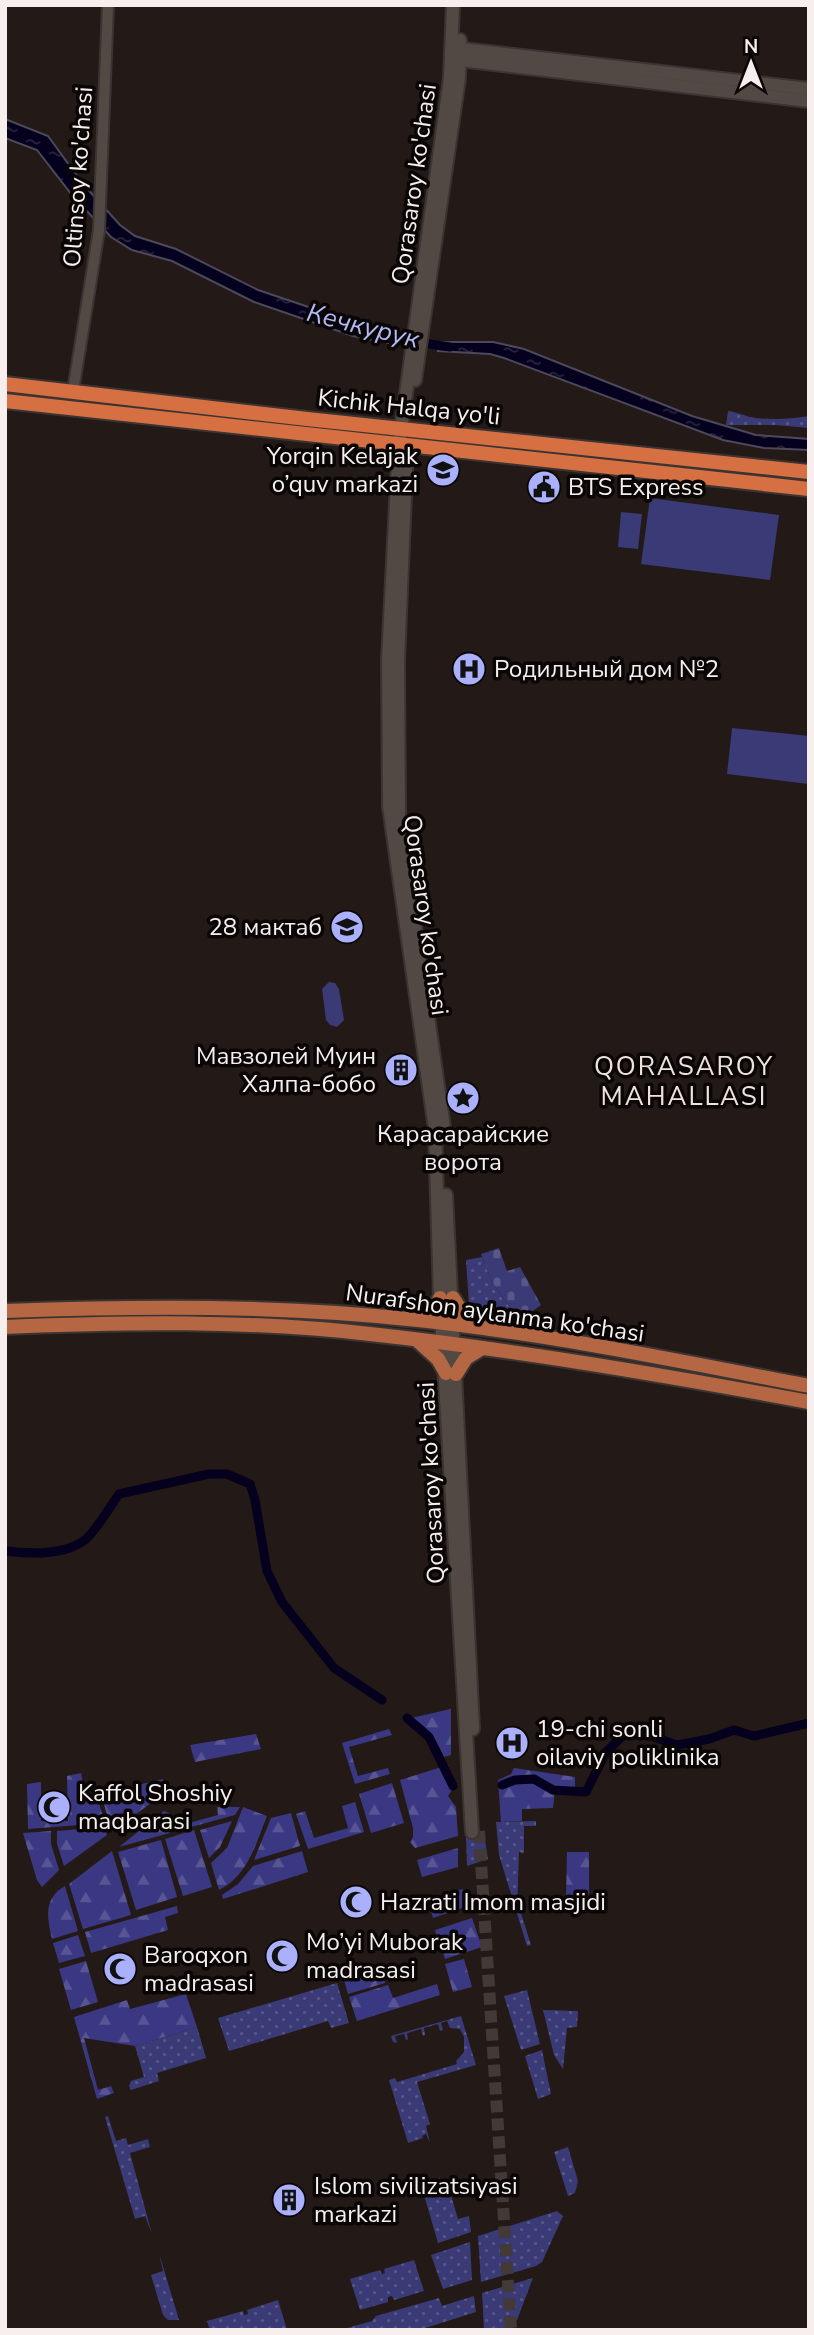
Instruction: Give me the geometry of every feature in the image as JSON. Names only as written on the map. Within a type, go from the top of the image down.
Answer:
[{"type":"highway","name":"Kichik Halqa yo'li","points":[[5,384],[191,406],[404,437],[809,489]]},
{"type":"highway","name":"Kichik Halqa yo'li","points":[[5,401],[188,421],[809,472]]},
{"type":"highway","points":[[188,421],[191,406]]},
{"type":"main road","name":"Qorasaroy ko'chasi","points":[[453,5],[455,54]]},
{"type":"main road","name":"Qorasaroy ko'chasi","points":[[461,5],[404,437],[398,661],[399,815],[442,1114],[448,1324],[475,1831]]},
{"type":"main road","points":[[455,54],[809,89]]},
{"type":"main road","points":[[455,54],[809,101]]},
{"type":"main road","points":[[419,1320],[447,1298],[468,1322],[485,1329]]},
{"type":"main road","points":[[135,1308],[139,1316],[135,1324]]},
{"type":"main road","points":[[222,1309],[216,1317],[222,1325]]},
{"type":"main road","name":"Nurafshon aylanma ko'chasi","points":[[5,1311],[222,1309],[419,1320],[485,1329],[809,1386]]},
{"type":"main road","name":"Nurafshon aylanma ko'chasi","points":[[5,1327],[135,1324],[330,1330],[482,1348],[809,1402]]},
{"type":"main road","points":[[417,1340],[451,1374],[482,1348]]},
{"type":"main road","points":[[743,1390],[749,1383],[746,1374]]},
{"type":"street","name":"Oltinsoy ko'chasi","points":[[73,391],[99,230],[108,5]]},
{"type":"green space","points":[[728,411],[763,419],[809,416],[809,428],[726,425]]},
{"type":"green space","points":[[465,441],[809,478],[809,484],[465,445]]},
{"type":"green space","points":[[650,498],[779,515],[770,580],[641,564]]},
{"type":"green space","points":[[621,512],[642,514],[638,549],[618,547]]},
{"type":"green space","points":[[732,728],[809,736],[809,784],[727,774]]},
{"type":"green space","points":[[329,982],[335,983],[339,989],[344,1020],[337,1027],[326,1020],[322,989]]},
{"type":"green space","points":[[499,1248],[507,1271],[520,1267],[541,1305],[530,1313],[535,1322],[518,1319],[492,1282],[481,1254]]},
{"type":"green space","points":[[482,1257],[492,1282],[518,1319],[478,1313],[469,1305],[466,1260]]},
{"type":"green space","points":[[451,1709],[451,1755],[444,1757],[431,1734],[411,1718]]},
{"type":"green space","points":[[389,1729],[392,1735],[349,1747],[358,1776],[388,1768],[390,1774],[355,1784],[342,1743]]},
{"type":"green space","points":[[256,1734],[261,1749],[195,1762],[190,1745]]},
{"type":"green space","points":[[448,1765],[455,1785],[448,1796],[456,1807],[458,1836],[415,1848],[410,1842],[413,1828],[400,1780]]},
{"type":"green space","points":[[514,1768],[575,1777],[575,1789],[555,1790],[553,1808],[522,1809],[522,1821],[501,1822],[498,1780],[511,1774]]},
{"type":"green space","points":[[81,1773],[86,1797],[97,1797],[105,1823],[28,1829],[27,1784],[41,1782],[41,1821],[68,1821],[67,1776]]},
{"type":"green space","points":[[163,1779],[167,1791],[112,1832],[101,1794]]},
{"type":"green space","points":[[392,1783],[404,1823],[371,1833],[359,1794]]},
{"type":"green space","points":[[355,1802],[364,1832],[308,1849],[296,1814],[305,1811],[314,1838],[348,1828],[342,1806]]},
{"type":"green space","points":[[217,1807],[240,1807],[235,1815],[119,1847],[164,1811],[169,1813],[174,1827],[218,1815]]},
{"type":"green space","points":[[243,1807],[267,1816],[244,1868],[229,1884],[219,1890],[211,1863],[227,1848]]},
{"type":"green space","points":[[291,1813],[300,1846],[254,1860],[271,1818]]},
{"type":"green space","points":[[232,1821],[220,1847],[209,1858],[200,1830]]},
{"type":"green space","points":[[536,1821],[536,1826],[524,1826],[524,1853],[519,1852],[517,1913],[521,1913],[531,1945],[527,1946],[499,1855],[496,1822]]},
{"type":"green space","points":[[104,1827],[107,1835],[64,1866],[57,1844],[57,1831]]},
{"type":"green space","points":[[194,1830],[212,1887],[183,1896],[165,1839]]},
{"type":"green space","points":[[51,1831],[51,1844],[59,1870],[42,1887],[37,1880],[23,1833]]},
{"type":"green space","points":[[466,1836],[484,1836],[488,1859],[467,1866]]},
{"type":"green space","points":[[161,1840],[177,1897],[136,1910],[118,1852]]},
{"type":"green space","points":[[458,1848],[458,1867],[422,1877],[417,1860]]},
{"type":"green space","points":[[112,1851],[131,1915],[83,1929],[69,1884]]},
{"type":"green space","points":[[302,1851],[308,1872],[223,1899],[222,1895],[238,1884],[253,1866]]},
{"type":"green space","points":[[567,1852],[589,1852],[589,1898],[566,1898]]},
{"type":"green space","points":[[65,1886],[78,1931],[52,1939],[48,1909],[53,1897]]},
{"type":"green space","points":[[463,1889],[468,1906],[433,1918],[428,1900]]},
{"type":"green space","points":[[177,1906],[178,1913],[165,1917],[168,1930],[91,1953],[85,1932]]},
{"type":"green space","points":[[472,1918],[482,1947],[445,1959],[435,1930]]},
{"type":"green space","points":[[78,1935],[85,1956],[59,1963],[53,1943]]},
{"type":"green space","points":[[464,1959],[472,1987],[453,1992],[445,1964]]},
{"type":"green space","points":[[86,1961],[98,2002],[71,2010],[59,1969]]},
{"type":"green space","points":[[380,1964],[385,1983],[348,1994],[344,1968],[349,1967],[351,1972]]},
{"type":"green space","points":[[337,1983],[349,2023],[331,2028],[328,2021],[229,2051],[218,2018]]},
{"type":"green space","points":[[437,1984],[440,1995],[357,2021],[349,1997],[388,1985],[393,1998]]},
{"type":"green space","points":[[527,1990],[540,2044],[521,2050],[504,1996]]},
{"type":"green space","points":[[186,1994],[197,2027],[135,2046],[84,2038],[98,2090],[111,2086],[114,2093],[97,2099],[74,2017],[127,2000],[130,2009]]},
{"type":"green space","points":[[543,2010],[578,2011],[577,2027],[567,2028],[563,2069],[554,2055]]},
{"type":"green space","points":[[461,2016],[476,2065],[417,2082],[430,2124],[426,2126],[430,2143],[426,2134],[423,2138],[408,2143],[389,2080],[395,2078],[397,2082],[457,2064],[456,2061],[464,2052],[464,2037],[460,2029],[450,2028],[447,2021],[441,2023],[443,2030],[440,2031],[438,2024],[424,2028],[423,2036],[421,2029],[407,2033],[406,2040],[404,2034],[395,2036],[397,2043],[393,2042],[391,2036]]},
{"type":"green space","points":[[197,2027],[206,2058],[157,2073],[159,2081],[131,2090],[131,2081],[144,2077],[135,2046]]},
{"type":"green space","points":[[542,2050],[551,2094],[538,2099],[525,2056]]},
{"type":"green space","points":[[108,2116],[116,2141],[126,2138],[128,2145],[148,2139],[150,2147],[130,2153],[152,2234],[145,2216],[135,2219],[105,2117]]},
{"type":"green space","points":[[568,2147],[578,2181],[575,2193],[568,2196],[554,2152]]},
{"type":"green space","points":[[439,2176],[446,2192],[450,2192],[458,2219],[469,2216],[471,2232],[438,2243],[422,2188],[436,2183],[441,2185]]},
{"type":"green space","points":[[557,2211],[563,2216],[542,2262],[481,2282],[478,2236]]},
{"type":"green space","points":[[470,2242],[472,2280],[443,2289],[431,2255]]},
{"type":"green space","points":[[159,2253],[179,2320],[168,2320],[163,2315],[151,2275],[163,2271]]},
{"type":"green space","points":[[414,2260],[424,2291],[394,2300],[392,2296],[388,2297],[388,2302],[360,2310],[350,2279],[380,2270],[382,2274],[385,2273],[384,2269]]},
{"type":"green space","points":[[533,2278],[517,2320],[502,2330],[484,2330],[482,2293]]},
{"type":"green space","points":[[474,2296],[476,2312],[419,2330],[347,2328],[372,2321],[376,2316],[439,2298],[442,2306]]},
{"type":"green space","points":[[278,2300],[287,2330],[210,2330],[207,2321],[243,2311],[244,2315],[248,2314],[247,2310]]},
{"type":"water","points":[[5,119],[48,136],[83,184],[120,225],[135,236],[176,249],[258,290],[400,335],[398,345],[353,336],[254,302],[172,261],[132,250],[111,237],[72,195],[37,150],[5,138]]},
{"type":"water","points":[[440,342],[493,342],[524,349],[692,416],[756,435],[809,439],[809,450],[764,448],[723,440],[504,358],[490,354],[438,351]]},
{"type":"waterway","name":"Кечкурук","points":[[388,338],[450,347]]},
{"type":"waterway","points":[[5,1551],[36,1553],[58,1551],[78,1545],[99,1524],[119,1494],[209,1474],[227,1474],[250,1484],[267,1571],[282,1602],[334,1668],[382,1700]]},
{"type":"waterway","points":[[407,1718],[429,1737],[453,1786]]},
{"type":"waterway","points":[[502,1785],[515,1780],[534,1779],[553,1790],[586,1792],[606,1752],[625,1734],[648,1735],[677,1745],[709,1739],[734,1730],[754,1736],[809,1723]]},
{"type":"tunnel","points":[[479,1831],[511,2330]]},
{"type":"place","name":"Yorqin Kelajak o’quv markazi","points":[[443,470]]},
{"type":"place","name":"BTS Express","points":[[544,487]]},
{"type":"place","name":"Родильный дом №2","points":[[469,669]]},
{"type":"place","name":"28 мактаб","points":[[347,927]]},
{"type":"place","name":"Мавзолей Муин Халпа-бобо","points":[[401,1070]]},
{"type":"place","name":"Карасарайские ворота","points":[[463,1098]]},
{"type":"place","name":"19-chi sonli oilaviy poliklinika","points":[[512,1743]]},
{"type":"place","name":"Kaffol Shoshiy maqbarasi","points":[[54,1807]]},
{"type":"place","name":"Hazrati Imom masjidi","points":[[356,1902]]},
{"type":"place","name":"Mo’yi Muborak madrasasi","points":[[282,1956]]},
{"type":"place","name":"Baroqxon madrasasi","points":[[120,1969]]},
{"type":"place","name":"Islom sivilizatsiyasi markazi","points":[[289,2200]]},
{"type":"district","name":"QORASAROY MAHALLASI","points":[[684,1081]]}]
